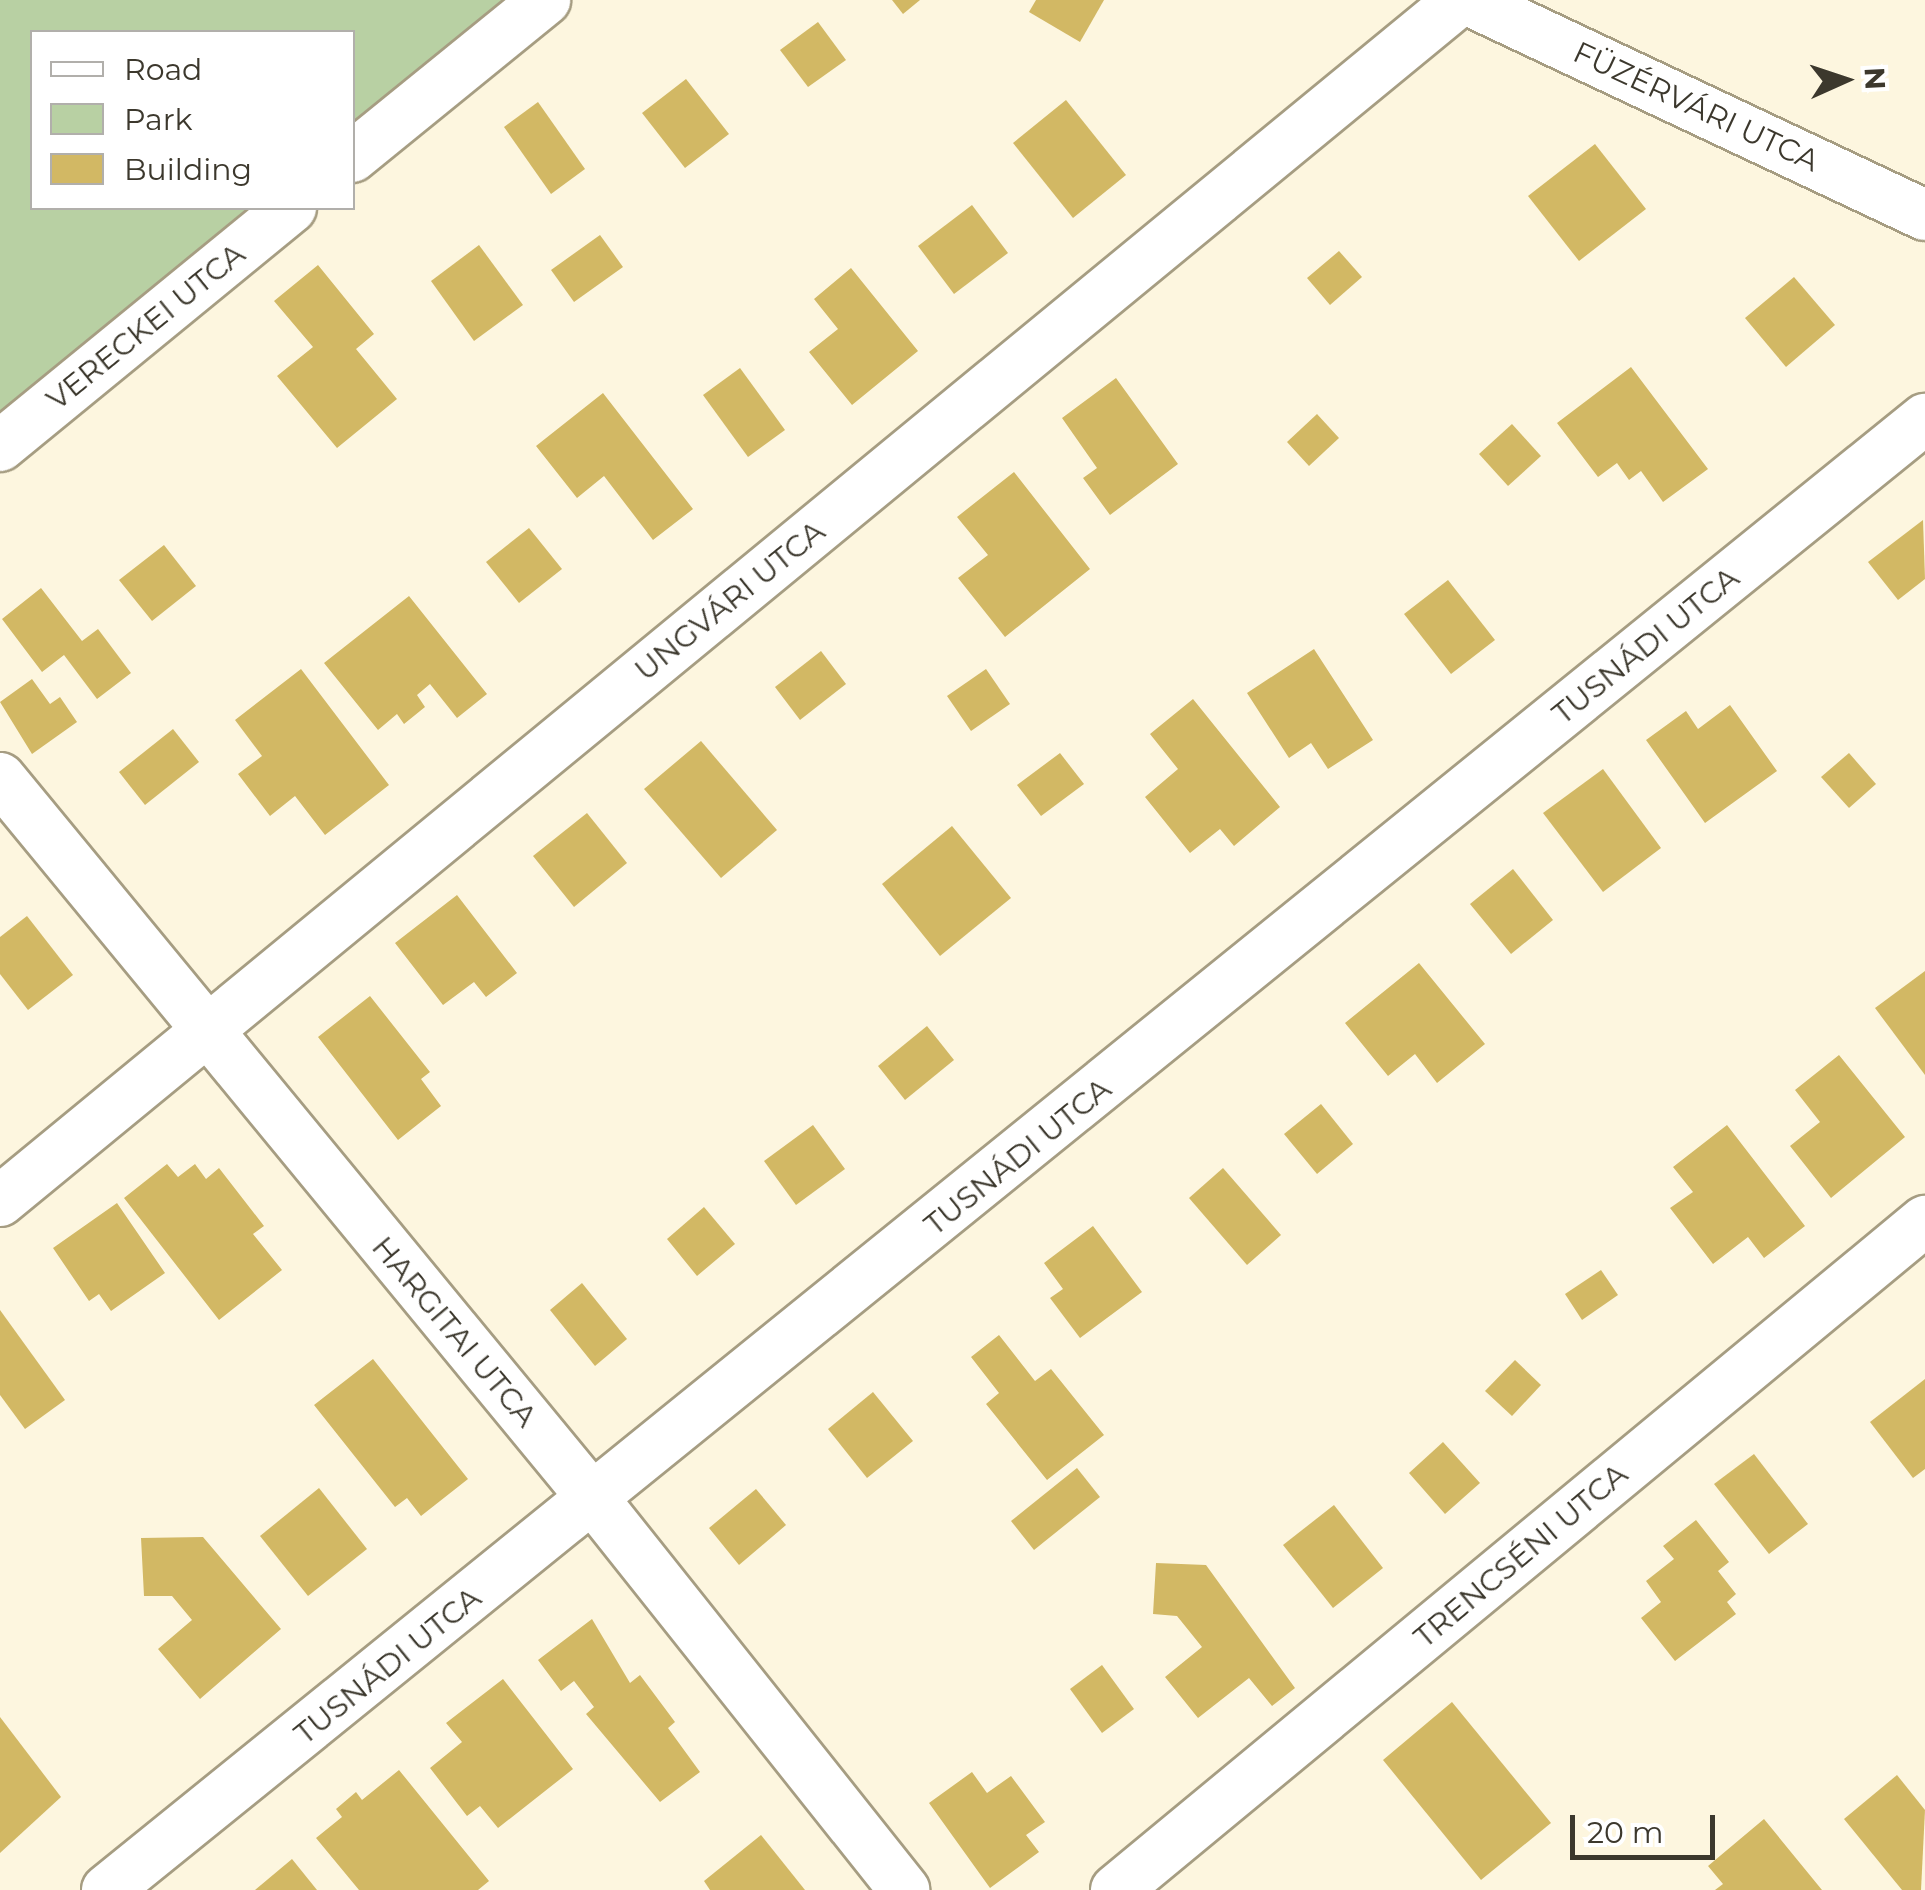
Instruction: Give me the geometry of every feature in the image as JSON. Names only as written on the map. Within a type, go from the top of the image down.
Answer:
[{"type":"street","points":[[355,156],[545,0]]},
{"type":"street","name":"UNGVÁRI UTCA","points":[[0,1201],[1460,0]]},
{"type":"street","name":"FÜZÉRVÁRI UTCA","points":[[1468,0],[1925,214]]},
{"type":"street","name":"VERECKEI UTCA","points":[[0,446],[290,210]]},
{"type":"street","name":"TUSNÁDI UTCA","points":[[106,1890],[595,1501],[1925,420]]},
{"type":"street","name":"HARGITAI UTCA","points":[[0,778],[205,1032],[595,1501],[904,1890]]},
{"type":"street","name":"TRENCSÉNI UTCA","points":[[1116,1890],[1925,1222]]},
{"type":"green space","points":[[0,0],[525,0],[355,139],[355,30],[30,30],[30,210],[269,210],[0,429]]},
{"type":"building","points":[[892,0],[920,0],[903,14]]},
{"type":"building","points":[[1036,0],[1104,0],[1080,42],[1029,12]]},
{"type":"building","points":[[818,22],[846,60],[808,87],[780,50]]},
{"type":"building","points":[[686,79],[729,134],[685,168],[642,113]]},
{"type":"building","points":[[1066,100],[1126,175],[1073,218],[1013,143]]},
{"type":"building","points":[[538,102],[585,169],[551,194],[504,127]]},
{"type":"building","points":[[1595,144],[1646,209],[1579,261],[1528,196]]},
{"type":"building","points":[[972,205],[1008,253],[954,294],[918,246]]},
{"type":"building","points":[[600,235],[623,267],[574,302],[551,270]]},
{"type":"building","points":[[479,245],[523,305],[474,341],[431,281]]},
{"type":"building","points":[[1339,251],[1362,277],[1330,305],[1307,278]]},
{"type":"building","points":[[318,265],[374,334],[356,349],[397,399],[337,448],[277,376],[313,347],[274,301]]},
{"type":"building","points":[[851,268],[918,351],[852,405],[809,352],[838,329],[814,299]]},
{"type":"building","points":[[1794,277],[1835,325],[1786,367],[1745,318]]},
{"type":"building","points":[[1631,367],[1708,469],[1663,502],[1641,471],[1629,480],[1617,463],[1598,477],[1557,423]]},
{"type":"building","points":[[740,368],[785,430],[748,457],[703,395]]},
{"type":"building","points":[[1116,378],[1178,464],[1110,515],[1083,478],[1097,468],[1062,418]]},
{"type":"building","points":[[603,393],[693,509],[653,540],[604,476],[577,498],[536,446]]},
{"type":"building","points":[[1317,414],[1339,438],[1309,466],[1287,442]]},
{"type":"building","points":[[1512,424],[1541,456],[1508,486],[1479,454]]},
{"type":"building","points":[[1014,472],[1090,569],[1005,637],[958,578],[988,555],[957,517]]},
{"type":"building","points":[[1923,520],[1925,579],[1898,600],[1868,562]]},
{"type":"building","points":[[529,528],[562,569],[519,603],[486,562]]},
{"type":"building","points":[[164,545],[196,586],[152,621],[119,580]]},
{"type":"building","points":[[1448,580],[1495,640],[1451,674],[1404,614]]},
{"type":"building","points":[[41,588],[82,641],[98,629],[131,673],[97,699],[64,655],[42,672],[2,619]]},
{"type":"building","points":[[409,596],[487,694],[457,718],[430,684],[417,695],[425,707],[404,724],[397,714],[378,730],[324,663]]},
{"type":"building","points":[[1314,649],[1373,740],[1328,769],[1311,743],[1289,758],[1247,693]]},
{"type":"building","points":[[821,651],[846,684],[800,720],[775,687]]},
{"type":"building","points":[[301,669],[389,785],[325,835],[295,796],[270,816],[238,774],[262,756],[235,720]]},
{"type":"building","points":[[986,669],[1010,704],[971,731],[947,696]]},
{"type":"building","points":[[32,679],[50,704],[60,697],[77,722],[32,754],[0,702]]},
{"type":"building","points":[[1193,699],[1280,807],[1234,846],[1220,829],[1190,853],[1145,797],[1178,769],[1150,734]]},
{"type":"building","points":[[1730,705],[1777,771],[1705,823],[1646,740],[1686,711],[1698,729]]},
{"type":"building","points":[[173,729],[199,762],[145,805],[119,772]]},
{"type":"building","points":[[701,741],[777,830],[721,878],[644,789]]},
{"type":"building","points":[[1060,753],[1084,784],[1041,816],[1017,785]]},
{"type":"building","points":[[1849,753],[1876,784],[1849,808],[1821,777]]},
{"type":"building","points":[[1603,769],[1661,848],[1603,892],[1543,813]]},
{"type":"building","points":[[587,813],[627,863],[574,907],[533,856]]},
{"type":"building","points":[[952,826],[1011,898],[940,956],[882,884]]},
{"type":"building","points":[[1513,869],[1553,920],[1511,954],[1470,904]]},
{"type":"building","points":[[457,895],[517,973],[486,997],[474,982],[443,1005],[395,943]]},
{"type":"building","points":[[27,916],[73,975],[28,1010],[0,974],[0,937]]},
{"type":"building","points":[[1419,963],[1485,1044],[1437,1083],[1415,1054],[1388,1076],[1345,1023]]},
{"type":"building","points":[[1925,971],[1925,1075],[1875,1008]]},
{"type":"building","points":[[370,996],[430,1072],[421,1079],[441,1106],[398,1140],[318,1037]]},
{"type":"building","points":[[927,1026],[954,1060],[905,1100],[878,1066]]},
{"type":"building","points":[[1839,1055],[1905,1137],[1831,1198],[1790,1146],[1820,1122],[1795,1090]]},
{"type":"building","points":[[1321,1104],[1353,1144],[1317,1174],[1284,1134]]},
{"type":"building","points":[[813,1125],[845,1169],[796,1205],[764,1161]]},
{"type":"building","points":[[1727,1125],[1805,1226],[1764,1258],[1748,1237],[1713,1264],[1670,1208],[1693,1192],[1673,1167]]},
{"type":"building","points":[[167,1164],[178,1177],[195,1164],[206,1179],[219,1168],[264,1226],[253,1234],[282,1270],[219,1320],[124,1198]]},
{"type":"building","points":[[1223,1168],[1281,1235],[1247,1265],[1189,1198]]},
{"type":"building","points":[[117,1203],[165,1273],[111,1311],[99,1294],[89,1301],[53,1248]]},
{"type":"building","points":[[704,1207],[735,1244],[697,1276],[667,1239]]},
{"type":"building","points":[[1093,1226],[1142,1292],[1080,1338],[1050,1298],[1063,1289],[1044,1263]]},
{"type":"building","points":[[1601,1270],[1618,1295],[1582,1320],[1565,1294]]},
{"type":"building","points":[[582,1283],[627,1339],[595,1366],[550,1310]]},
{"type":"building","points":[[0,1310],[65,1400],[25,1429],[0,1395]]},
{"type":"building","points":[[999,1335],[1035,1381],[1051,1369],[1104,1435],[1047,1480],[986,1404],[999,1393],[971,1357]]},
{"type":"building","points":[[373,1359],[468,1479],[421,1516],[407,1498],[395,1507],[314,1405]]},
{"type":"building","points":[[1515,1360],[1541,1385],[1512,1416],[1485,1391]]},
{"type":"building","points":[[1925,1379],[1925,1469],[1913,1478],[1870,1422]]},
{"type":"building","points":[[873,1392],[913,1441],[867,1478],[828,1429]]},
{"type":"building","points":[[1443,1442],[1480,1483],[1445,1514],[1409,1473]]},
{"type":"building","points":[[1754,1454],[1808,1524],[1769,1554],[1714,1484]]},
{"type":"building","points":[[1077,1468],[1100,1497],[1034,1550],[1011,1521]]},
{"type":"building","points":[[319,1488],[367,1549],[308,1596],[260,1536]]},
{"type":"building","points":[[756,1489],[786,1525],[739,1565],[709,1528]]},
{"type":"building","points":[[1334,1505],[1383,1568],[1333,1608],[1283,1545]]},
{"type":"building","points":[[1696,1520],[1729,1562],[1718,1571],[1736,1594],[1727,1602],[1736,1614],[1675,1661],[1641,1618],[1661,1602],[1646,1581],[1674,1559],[1663,1546]]},
{"type":"building","points":[[203,1537],[281,1629],[200,1699],[158,1649],[192,1620],[172,1596],[144,1596],[141,1538]]},
{"type":"building","points":[[1156,1563],[1206,1565],[1295,1688],[1272,1706],[1249,1678],[1198,1718],[1165,1677],[1202,1647],[1177,1616],[1153,1614]]},
{"type":"building","points":[[592,1619],[630,1683],[640,1675],[675,1722],[668,1728],[700,1772],[660,1802],[586,1714],[594,1707],[574,1681],[561,1691],[538,1660]]},
{"type":"building","points":[[1102,1665],[1134,1709],[1102,1733],[1070,1689]]},
{"type":"building","points":[[503,1679],[573,1769],[498,1828],[480,1806],[467,1816],[430,1768],[462,1742],[446,1723]]},
{"type":"building","points":[[1452,1702],[1551,1823],[1481,1880],[1383,1760]]},
{"type":"building","points":[[0,1717],[61,1797],[0,1853]]},
{"type":"building","points":[[399,1770],[489,1881],[478,1890],[359,1890],[316,1838],[342,1817],[336,1809],[356,1792],[362,1800]]},
{"type":"building","points":[[972,1772],[987,1793],[1011,1776],[1045,1822],[1026,1835],[1039,1852],[990,1888],[929,1803]]},
{"type":"building","points":[[1897,1775],[1925,1810],[1921,1890],[1902,1890],[1844,1819]]},
{"type":"building","points":[[1764,1819],[1822,1890],[1715,1890],[1723,1884],[1708,1866]]},
{"type":"building","points":[[761,1835],[805,1890],[710,1890],[704,1881]]},
{"type":"building","points":[[292,1859],[317,1890],[255,1890]]}]
